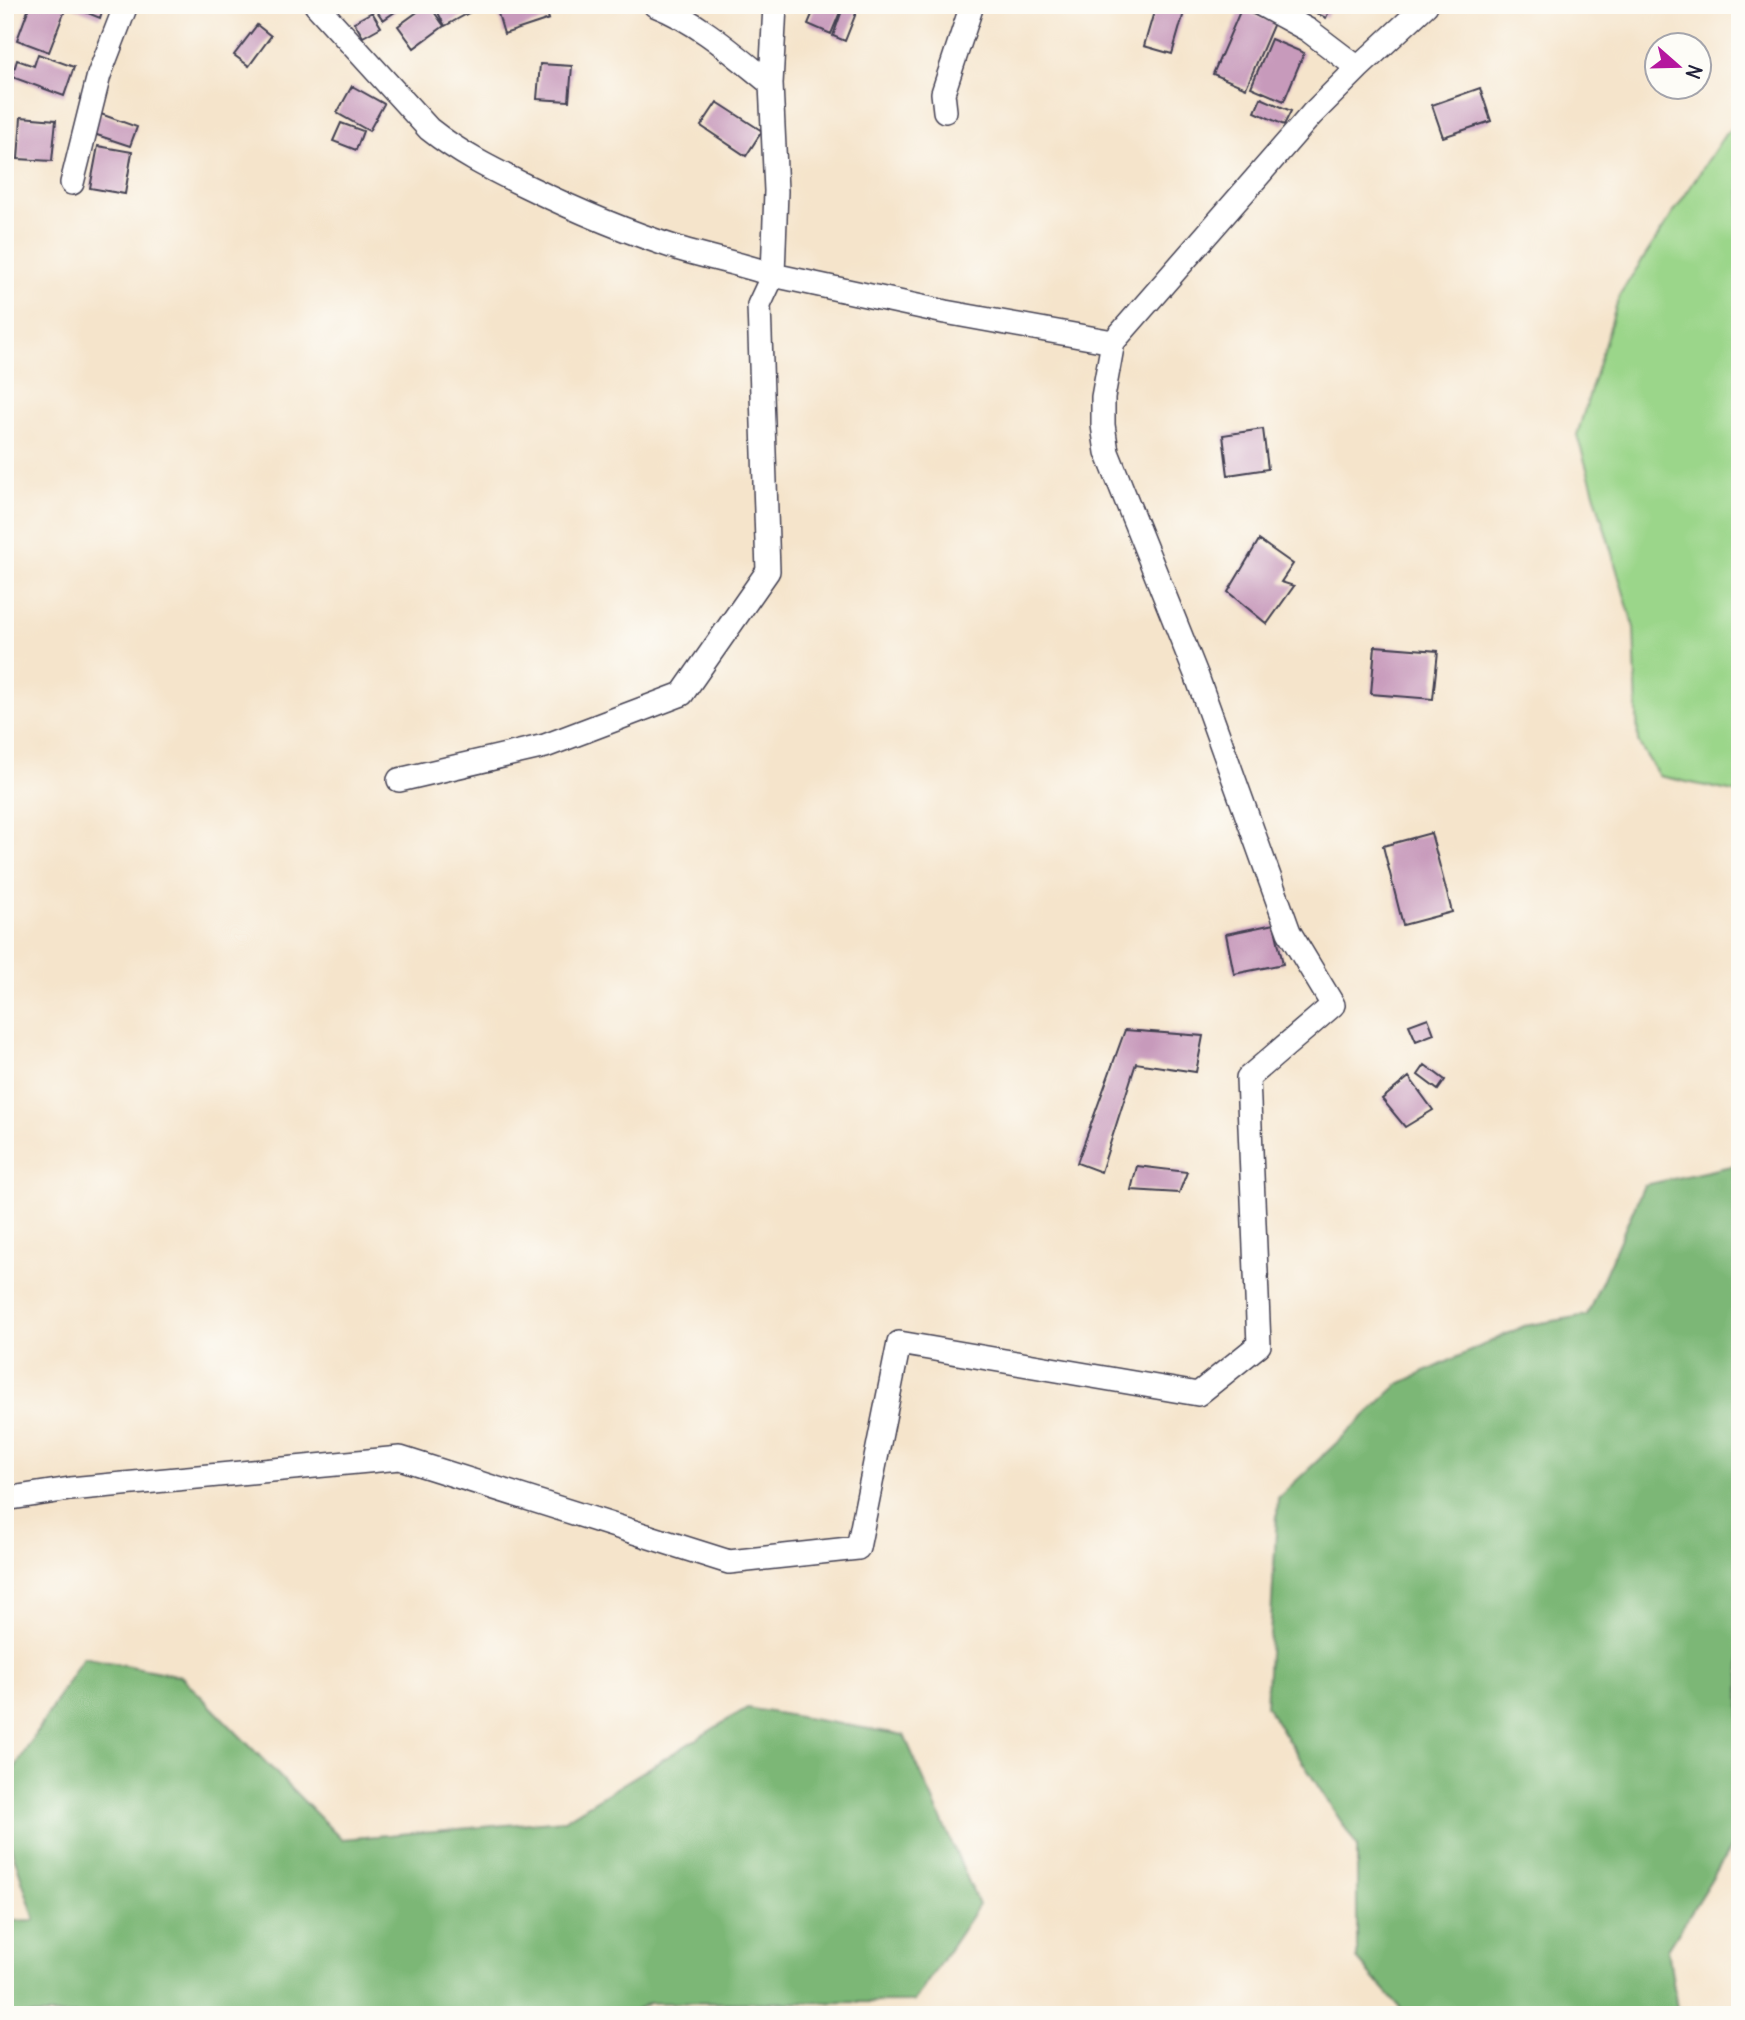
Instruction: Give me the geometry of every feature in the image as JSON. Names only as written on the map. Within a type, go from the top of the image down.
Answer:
[{"type":"street","points":[[72,183],[99,75],[126,5]]},
{"type":"street","points":[[316,5],[429,129],[451,146],[475,162],[615,226],[680,249],[773,275],[946,312],[1113,342]]},
{"type":"street","points":[[655,5],[670,11],[718,41],[771,84]]},
{"type":"street","points":[[399,780],[545,746],[682,694],[768,571],[758,305],[773,275],[776,191],[771,84],[775,5]]},
{"type":"street","points":[[945,111],[943,93],[972,5]]},
{"type":"street","points":[[1262,5],[1308,30],[1357,68]]},
{"type":"street","points":[[5,1499],[70,1489],[400,1458],[729,1562],[858,1548],[899,1343],[1198,1394],[1259,1345],[1248,1079],[1332,1005],[1289,932],[1196,674],[1107,453],[1103,397],[1113,342],[1312,114],[1357,68],[1426,5]]},
{"type":"green space","points":[[1740,122],[1738,793],[1659,776],[1638,742],[1634,628],[1577,435],[1620,294],[1726,133]]},
{"type":"green space","points":[[1740,1164],[1740,1840],[1735,1841],[1668,1949],[1678,2015],[1406,2015],[1357,1959],[1357,1846],[1266,1706],[1278,1498],[1399,1384],[1524,1326],[1587,1315],[1644,1185]]},
{"type":"green space","points":[[83,1657],[181,1676],[341,1839],[564,1820],[747,1708],[904,1735],[979,1905],[914,2002],[649,2003],[626,2015],[5,2015],[5,1921],[35,1920],[5,1828],[5,1784]]},
{"type":"building","points":[[30,5],[67,5],[49,52],[17,40]]},
{"type":"building","points":[[68,5],[104,5],[100,18]]},
{"type":"building","points":[[373,5],[405,5],[383,20]]},
{"type":"building","points":[[427,5],[444,26],[414,48],[398,26]]},
{"type":"building","points":[[434,5],[469,5],[472,11],[445,26]]},
{"type":"building","points":[[512,5],[544,5],[549,19],[504,34],[497,10]]},
{"type":"building","points":[[816,5],[843,5],[831,34],[808,24]]},
{"type":"building","points":[[844,5],[858,8],[845,41],[833,36]]},
{"type":"building","points":[[1156,5],[1172,5],[1185,9],[1172,54],[1144,46]]},
{"type":"building","points":[[1299,5],[1332,5],[1326,18]]},
{"type":"building","points":[[1241,9],[1274,23],[1246,88],[1213,74]]},
{"type":"building","points":[[372,12],[381,27],[363,37],[354,22]]},
{"type":"building","points":[[257,25],[271,36],[249,66],[234,55]]},
{"type":"building","points":[[1271,39],[1304,53],[1284,101],[1251,87]]},
{"type":"building","points":[[38,54],[74,67],[64,96],[12,77],[17,60],[34,66]]},
{"type":"building","points":[[540,64],[572,66],[569,101],[537,99]]},
{"type":"building","points":[[352,86],[384,104],[369,131],[337,113]]},
{"type":"building","points":[[1480,88],[1491,121],[1443,137],[1432,105]]},
{"type":"building","points":[[1261,98],[1291,111],[1284,125],[1255,112]]},
{"type":"building","points":[[717,102],[762,131],[746,156],[701,126]]},
{"type":"building","points":[[98,113],[137,127],[130,146],[91,133]]},
{"type":"building","points":[[21,117],[56,120],[52,161],[18,159]]},
{"type":"building","points":[[341,123],[363,131],[356,150],[333,141]]},
{"type":"building","points":[[98,146],[132,152],[125,194],[90,188]]},
{"type":"building","points":[[1263,429],[1268,469],[1228,475],[1223,435]]},
{"type":"building","points":[[1259,540],[1293,564],[1281,582],[1294,586],[1267,624],[1228,592]]},
{"type":"building","points":[[1375,646],[1438,651],[1433,699],[1371,694]]},
{"type":"building","points":[[1431,833],[1452,912],[1403,925],[1383,846]]},
{"type":"building","points":[[1274,924],[1283,964],[1234,974],[1226,934]]},
{"type":"building","points":[[1428,1018],[1434,1034],[1416,1041],[1409,1025]]},
{"type":"building","points":[[1125,1030],[1203,1036],[1196,1072],[1136,1063],[1101,1172],[1077,1163]]},
{"type":"building","points":[[1425,1065],[1445,1080],[1438,1090],[1418,1075]]},
{"type":"building","points":[[1409,1077],[1433,1110],[1405,1127],[1382,1099]]},
{"type":"building","points":[[1137,1166],[1187,1172],[1179,1193],[1131,1190]]}]
